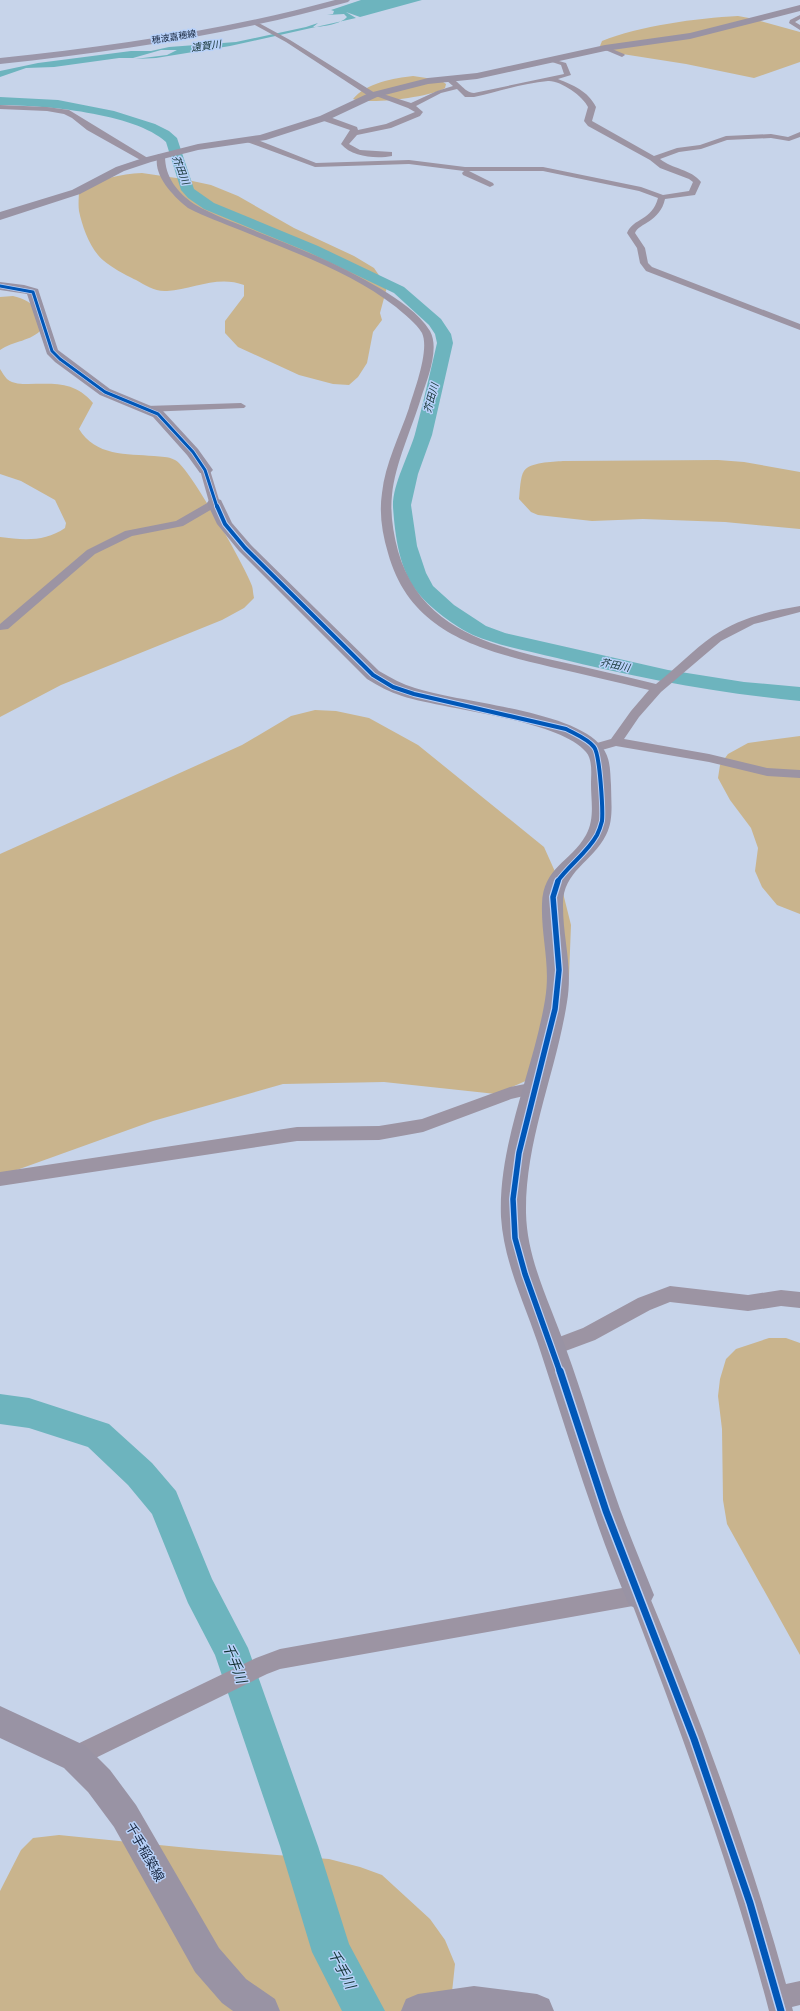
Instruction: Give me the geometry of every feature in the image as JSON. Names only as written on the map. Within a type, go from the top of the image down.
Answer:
[{"type":"main road","name":"穂波嘉穂線","points":[[0,61],[175,38],[257,23],[345,0]]},
{"type":"street","points":[[789,2],[800,8]]},
{"type":"street","points":[[0,216],[76,192],[120,169],[147,160],[184,149],[262,138],[324,118],[375,95],[428,81],[476,76],[552,61],[605,48],[690,36],[800,8]]},
{"type":"street","points":[[800,17],[792,21],[792,23],[800,28]]},
{"type":"street","points":[[257,23],[375,95],[418,110],[419,112],[417,114],[388,126],[354,133],[345,144],[354,151],[419,156],[420,163]]},
{"type":"street","points":[[605,48],[622,55]]},
{"type":"street","points":[[448,79],[471,98],[568,75],[564,64],[552,61]]},
{"type":"street","points":[[250,140],[315,165],[420,163],[456,168],[556,170],[641,189],[662,197],[674,198],[692,193],[696,182],[692,177],[662,166],[653,158],[592,124],[588,120],[592,107],[591,103],[576,90],[550,79]]},
{"type":"street","points":[[410,106],[439,92],[458,87]]},
{"type":"street","points":[[432,96],[441,99]]},
{"type":"street","points":[[0,107],[66,112],[147,160]]},
{"type":"street","points":[[324,118],[331,122],[354,129],[354,133]]},
{"type":"street","points":[[653,158],[661,157],[677,150],[701,147],[726,138],[771,136],[790,139],[800,134]]},
{"type":"street","points":[[161,156],[160,165],[168,182],[176,193],[191,206],[295,251],[376,289],[409,314],[425,331],[429,341],[426,366],[389,481],[386,506],[387,530],[393,558],[403,582],[415,599],[429,613],[451,630],[483,645],[500,651],[658,688]]},
{"type":"street","points":[[364,170],[419,166],[420,163]]},
{"type":"street","points":[[456,168],[490,184]]},
{"type":"street","points":[[662,197],[660,206],[652,217],[645,223],[633,228],[630,233],[641,248],[644,264],[649,268],[800,327]]},
{"type":"street","points":[[0,286],[24,289],[33,292],[48,343],[52,351],[60,359],[105,392],[158,414],[172,428],[193,452],[205,470],[225,524],[245,548],[373,675],[393,687],[414,694],[530,720],[566,730],[581,737],[595,748],[599,761],[602,820],[597,835],[584,852],[566,869],[556,884],[553,897],[559,970],[555,1010],[519,1153],[513,1200],[515,1238],[525,1274],[552,1348],[606,1511],[696,1746],[750,1902],[779,2005],[800,1993]]},
{"type":"street","points":[[146,409],[241,406]]},
{"type":"street","points":[[4,628],[29,604],[97,548],[129,533],[179,524],[216,503]]},
{"type":"street","points":[[616,742],[623,731],[658,688],[722,635],[738,626],[755,620],[780,612],[800,609]]},
{"type":"street","points":[[595,748],[616,742],[709,758],[767,772],[800,774]]},
{"type":"street","points":[[0,1179],[297,1134],[379,1133],[423,1125],[510,1093],[535,1088]]},
{"type":"street","points":[[552,1348],[589,1334],[644,1304],[670,1294],[748,1303],[781,1298],[800,1300]]},
{"type":"street","points":[[75,1757],[263,1664],[280,1659],[639,1595]]},
{"type":"street","name":"千手稲築線","points":[[0,1722],[75,1757],[99,1781],[125,1816],[207,1960],[234,1991],[263,2011]]},
{"type":"street","points":[[431,2009],[474,2003],[538,2011]]},
{"type":"shaded area","points":[[738,16],[800,32],[800,62],[754,78],[686,64],[616,53],[600,46],[602,41],[650,27],[687,21]]},
{"type":"shaded area","points":[[413,76],[440,80],[446,84],[445,88],[414,97],[385,101],[361,101],[353,99],[365,89],[373,85],[397,78]]},
{"type":"shaded area","points":[[142,173],[211,185],[238,196],[294,228],[354,256],[374,268],[387,287],[380,313],[382,320],[373,332],[367,363],[358,377],[349,385],[333,384],[299,375],[238,347],[225,333],[225,321],[244,296],[244,285],[225,281],[177,290],[163,291],[147,286],[110,266],[101,258],[91,245],[84,228],[79,211],[79,190],[110,178]]},
{"type":"shaded area","points":[[13,296],[26,300],[34,307],[42,329],[28,339],[0,350],[0,297]]},
{"type":"shaded area","points":[[0,369],[9,381],[15,383],[64,385],[79,391],[86,396],[93,403],[79,429],[86,438],[103,449],[123,454],[169,458],[175,460],[182,466],[203,497],[248,576],[252,586],[254,598],[244,608],[222,620],[61,685],[0,717],[0,537],[17,539],[42,538],[57,533],[65,528],[66,523],[55,500],[21,481],[0,474]]},
{"type":"shaded area","points":[[718,460],[744,462],[800,472],[800,529],[725,522],[643,519],[592,521],[538,515],[531,512],[519,499],[521,480],[524,471],[536,464],[563,461]]},
{"type":"shaded area","points":[[315,710],[336,711],[369,718],[418,745],[544,847],[561,885],[571,925],[569,976],[552,1031],[530,1079],[496,1094],[384,1082],[283,1084],[153,1121],[0,1176],[0,854],[242,745],[291,716]]},
{"type":"shaded area","points":[[800,736],[800,914],[777,905],[762,887],[755,871],[758,848],[751,828],[730,800],[718,778],[720,765],[728,754],[748,743]]},
{"type":"shaded area","points":[[769,1338],[786,1338],[800,1343],[800,1655],[727,1524],[723,1500],[722,1429],[718,1396],[720,1379],[726,1359],[736,1349]]},
{"type":"shaded area","points":[[59,1835],[199,1849],[329,1859],[360,1867],[382,1875],[430,1919],[445,1940],[455,1964],[450,2011],[0,2011],[0,1891],[21,1850],[33,1838]]},
{"type":"water","points":[[361,0],[422,0],[360,17],[346,12],[356,18],[341,21],[347,17],[344,14],[327,15],[333,14],[334,11],[331,10]]},
{"type":"water","points":[[341,21],[331,25],[316,27]]},
{"type":"water","name":"遠賀川","points":[[318,23],[313,27],[316,27],[230,46],[156,58],[135,59],[167,55],[177,50],[161,50],[133,58],[119,58],[54,67],[26,68],[0,77],[0,71],[38,63],[131,51],[151,51],[169,47],[236,42]]},
{"type":"waterway","name":"芥田川","points":[[0,101],[46,102],[93,110],[151,127],[164,134],[172,141],[178,165],[188,190],[192,195],[209,206],[313,249],[399,290],[435,322],[443,334],[445,343],[423,435],[409,474],[402,505],[407,546],[416,573],[425,589],[447,609],[479,630],[498,637],[607,664],[668,677],[744,689],[800,694]]},
{"type":"waterway","name":"千手川","points":[[0,1409],[29,1413],[98,1435],[140,1474],[164,1503],[200,1591],[230,1648],[299,1846],[332,1952],[364,2011]]},
{"type":"cycle path","points":[[0,286],[24,289],[33,292],[52,351],[60,359],[105,392],[158,414],[172,428],[193,452],[205,470],[215,503],[225,524],[245,548],[373,675],[393,687],[414,694],[566,729],[581,737],[595,748],[599,761],[602,821],[597,835],[584,852],[566,869],[556,884],[553,897],[559,970],[555,1009],[519,1153],[513,1199],[515,1238],[525,1274],[552,1348],[606,1511],[694,1739],[750,1903],[781,2011]]}]
